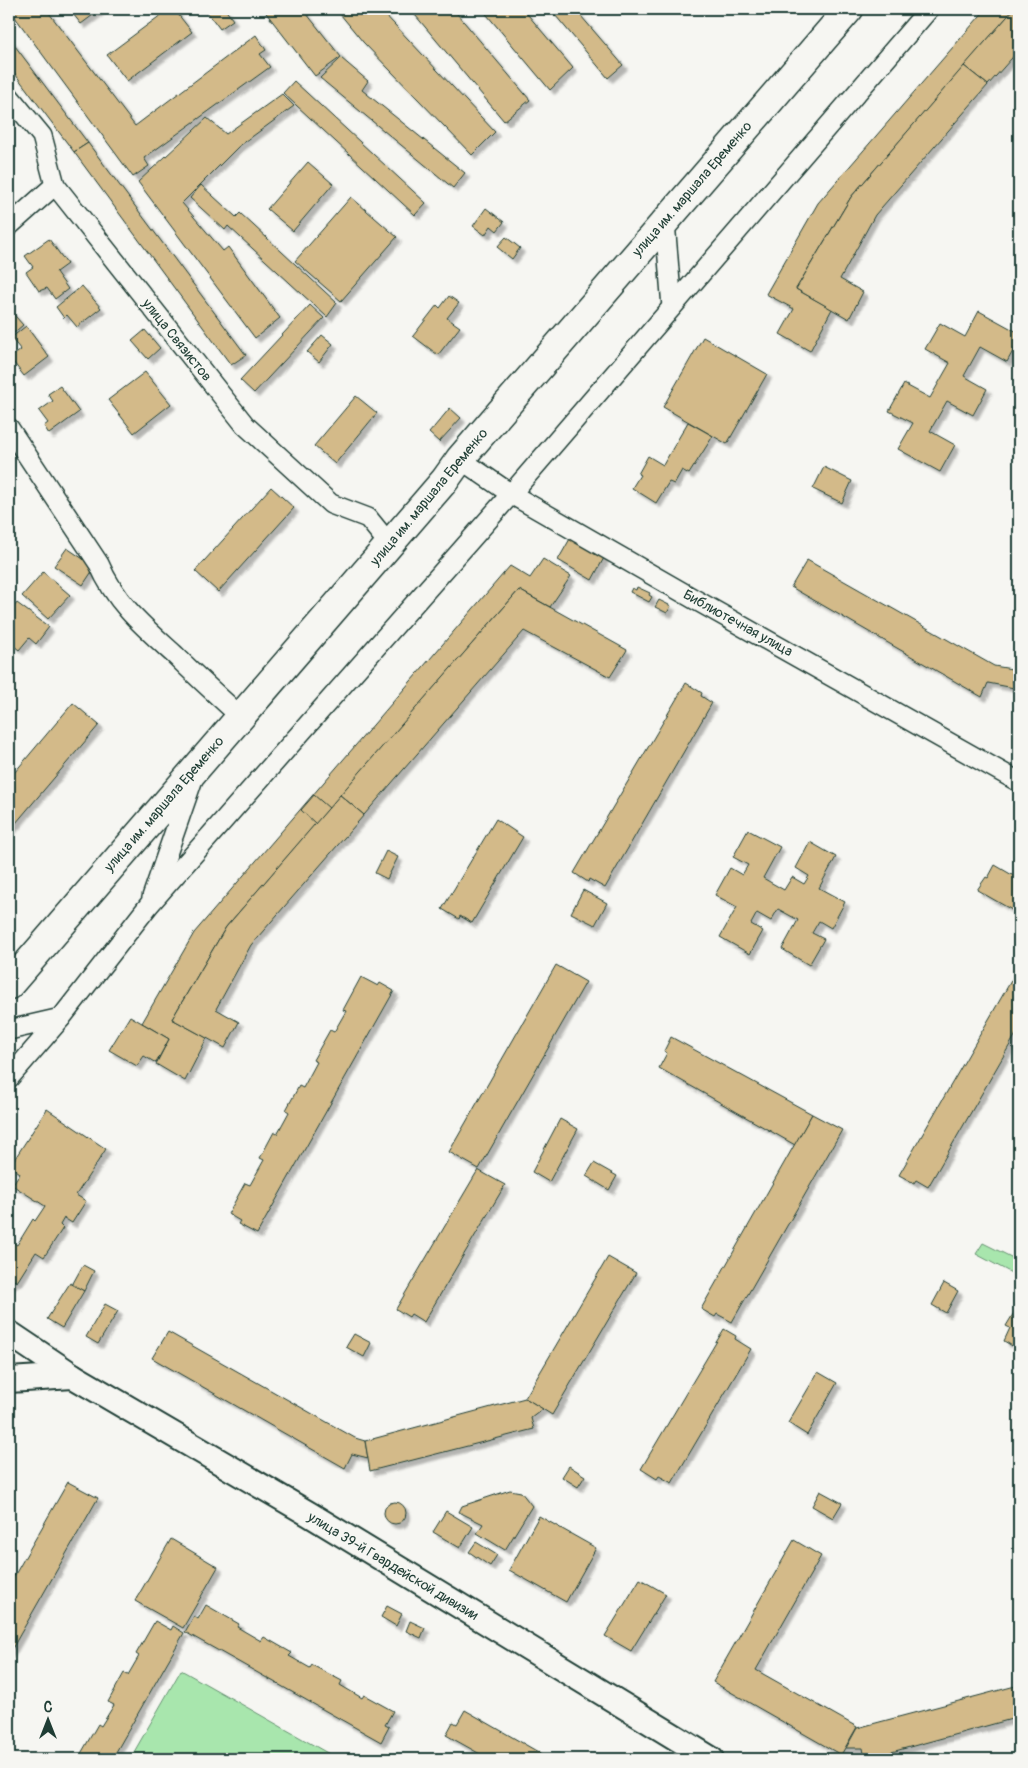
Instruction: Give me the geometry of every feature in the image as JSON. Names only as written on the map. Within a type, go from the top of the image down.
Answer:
[{"type":"highway","name":"улица им. маршала Еременко","points":[[9,985],[849,9]]},
{"type":"main road","name":"улица 39-й Гвардейской дивизии","points":[[9,1333],[73,1376],[324,1524],[711,1759]]},
{"type":"main road","points":[[9,1380],[73,1376]]},
{"type":"street","points":[[9,1078],[61,1018],[149,905],[511,494],[929,9]]},
{"type":"street","name":"улица Связистов","points":[[9,96],[42,136],[55,186],[245,425],[331,504],[368,518],[389,544]]},
{"type":"street","points":[[9,226],[55,186]]},
{"type":"street","points":[[665,222],[672,307]]},
{"type":"street","points":[[9,428],[100,564],[107,583],[118,599],[132,615],[240,716]]},
{"type":"street","name":"Библиотечная улица","points":[[460,459],[511,494],[1019,782]]},
{"type":"street","points":[[149,905],[198,765]]},
{"type":"street","points":[[9,1030],[61,1018]]},
{"type":"green space","points":[[983,1243],[1019,1261],[1019,1277],[976,1254]]},
{"type":"green space","points":[[181,1670],[338,1759],[130,1759]]},
{"type":"building","points":[[9,9],[46,9],[135,126],[256,35],[266,50],[260,54],[270,67],[144,158],[149,166],[133,177]]},
{"type":"building","points":[[69,9],[101,9],[81,24]]},
{"type":"building","points":[[169,9],[174,9],[192,32],[127,81],[107,55]]},
{"type":"building","points":[[205,9],[225,9],[233,20],[220,29]]},
{"type":"building","points":[[263,9],[303,9],[341,57],[315,76]]},
{"type":"building","points":[[336,9],[380,9],[495,132],[472,155],[363,42]]},
{"type":"building","points":[[410,9],[453,9],[530,100],[504,121]]},
{"type":"building","points":[[482,9],[523,9],[573,68],[550,90]]},
{"type":"building","points":[[550,9],[575,9],[623,65],[608,78]]},
{"type":"building","points":[[986,9],[1014,9],[851,197],[796,289],[832,309],[810,351],[780,334],[794,309],[766,294],[818,203]]},
{"type":"building","points":[[1014,9],[1019,9],[1019,50],[988,85],[964,66]]},
{"type":"building","points":[[9,38],[88,143],[74,152],[9,66]]},
{"type":"building","points":[[341,58],[368,81],[362,90],[465,173],[453,188],[320,78]]},
{"type":"building","points":[[964,66],[988,85],[875,215],[840,279],[863,292],[849,319],[796,289],[851,197]]},
{"type":"building","points":[[294,81],[426,203],[415,215],[283,93]]},
{"type":"building","points":[[282,94],[294,106],[238,147],[182,203],[223,251],[228,247],[280,318],[255,338],[138,182],[207,118],[226,134]]},
{"type":"building","points":[[88,143],[246,355],[231,365],[74,152]]},
{"type":"building","points":[[308,162],[333,184],[293,231],[267,209]]},
{"type":"building","points":[[201,185],[236,217],[240,213],[337,303],[327,317],[228,226],[225,230],[190,198]]},
{"type":"building","points":[[351,197],[397,237],[341,301],[295,261]]},
{"type":"building","points":[[486,208],[504,222],[497,231],[491,226],[485,235],[473,226]]},
{"type":"building","points":[[506,237],[520,248],[512,259],[497,247]]},
{"type":"building","points":[[49,239],[67,264],[56,272],[68,289],[55,299],[47,288],[39,291],[26,272],[33,267],[25,256]]},
{"type":"building","points":[[82,286],[101,308],[77,327],[67,315],[64,318],[56,307]]},
{"type":"building","points":[[449,296],[459,303],[447,318],[460,327],[438,355],[413,336],[437,305],[440,308]]},
{"type":"building","points":[[310,305],[324,318],[254,393],[240,380]]},
{"type":"building","points":[[9,309],[23,325],[9,337]]},
{"type":"building","points":[[979,311],[1019,333],[1019,340],[1007,362],[980,347],[964,376],[987,389],[973,415],[947,401],[930,431],[955,445],[940,472],[898,449],[913,423],[889,411],[904,384],[930,398],[950,363],[925,349],[940,323],[965,337]]},
{"type":"building","points":[[26,326],[49,357],[24,376],[10,358],[21,350],[11,338]]},
{"type":"building","points":[[145,330],[160,348],[148,359],[132,341]]},
{"type":"building","points":[[322,335],[333,344],[319,362],[307,352]]},
{"type":"building","points":[[703,337],[767,374],[727,444],[663,407]]},
{"type":"building","points":[[145,372],[171,404],[134,433],[108,400]]},
{"type":"building","points":[[60,386],[79,412],[49,434],[44,426],[48,423],[39,411],[53,401],[48,394]]},
{"type":"building","points":[[356,396],[377,413],[335,464],[314,446]]},
{"type":"building","points":[[450,408],[461,418],[439,442],[429,433]]},
{"type":"building","points":[[688,422],[713,436],[689,474],[682,470],[674,484],[669,482],[656,503],[632,488],[648,456],[663,465]]},
{"type":"building","points":[[824,467],[852,481],[842,503],[813,489]]},
{"type":"building","points":[[271,487],[294,508],[218,592],[195,571]]},
{"type":"building","points":[[571,537],[605,556],[592,580],[558,560]]},
{"type":"building","points":[[67,548],[95,567],[83,585],[54,566]]},
{"type":"building","points":[[543,559],[571,576],[550,607],[519,590],[226,927],[172,1019],[207,1038],[185,1081],[156,1064],[169,1039],[142,1023],[194,933],[510,566],[530,578]]},
{"type":"building","points":[[807,560],[994,666],[1012,669],[1014,688],[988,683],[982,697],[791,587]]},
{"type":"building","points":[[43,572],[70,595],[48,619],[22,596]]},
{"type":"building","points":[[637,587],[650,593],[649,595],[652,597],[649,602],[630,592],[632,588],[636,590]]},
{"type":"building","points":[[519,590],[627,650],[610,677],[524,631],[364,815],[340,795]]},
{"type":"building","points":[[659,600],[671,606],[667,613],[655,607]]},
{"type":"building","points":[[17,603],[49,627],[36,644],[29,638],[19,650],[9,642],[9,613]]},
{"type":"building","points":[[1019,668],[1019,702],[1015,703],[1012,669]]},
{"type":"building","points":[[686,683],[702,693],[701,696],[712,703],[605,888],[589,879],[588,882],[574,873]]},
{"type":"building","points":[[73,703],[99,725],[10,830],[9,779]]},
{"type":"building","points":[[314,795],[329,808],[316,824],[301,810]]},
{"type":"building","points":[[340,795],[364,815],[251,945],[216,1009],[239,1022],[225,1048],[172,1019],[226,927]]},
{"type":"building","points":[[496,819],[523,837],[472,923],[460,916],[459,919],[442,909]]},
{"type":"building","points":[[748,830],[780,847],[763,878],[784,890],[792,877],[804,884],[809,876],[796,868],[810,842],[836,857],[819,888],[845,902],[831,928],[819,921],[812,933],[824,939],[809,965],[782,949],[798,920],[778,909],[771,921],[757,913],[751,924],[763,931],[750,954],[720,937],[737,907],[715,895],[730,868],[742,875],[748,865],[733,857]]},
{"type":"building","points":[[386,851],[398,857],[387,879],[375,873]]},
{"type":"building","points":[[995,865],[1019,879],[1019,914],[977,890],[986,877],[988,878]]},
{"type":"building","points":[[583,890],[607,903],[595,925],[571,913]]},
{"type":"building","points":[[556,965],[586,982],[479,1169],[449,1152]]},
{"type":"building","points":[[1019,967],[1019,1029],[928,1187],[916,1180],[914,1183],[899,1175]]},
{"type":"building","points":[[361,977],[378,986],[380,983],[394,991],[257,1234],[238,1224],[240,1221],[228,1214],[245,1183],[250,1185],[264,1160],[260,1158],[274,1132],[277,1134],[289,1112],[286,1110],[299,1086],[303,1088],[317,1062],[313,1060],[330,1030],[334,1032],[346,1011],[343,1010]]},
{"type":"building","points":[[130,1016],[169,1039],[156,1063],[144,1056],[137,1066],[109,1050]]},
{"type":"building","points":[[671,1037],[812,1114],[795,1145],[659,1068],[667,1053],[664,1051]]},
{"type":"building","points":[[47,1109],[106,1149],[76,1195],[86,1201],[72,1223],[64,1218],[60,1225],[63,1228],[44,1257],[36,1252],[17,1282],[14,1280],[9,1287],[9,1240],[17,1245],[33,1219],[35,1221],[45,1206],[12,1185],[20,1173],[10,1166]]},
{"type":"building","points":[[812,1114],[842,1130],[732,1322],[717,1314],[715,1317],[701,1309]]},
{"type":"building","points":[[560,1119],[578,1129],[549,1182],[532,1172]]},
{"type":"building","points":[[594,1163],[617,1176],[609,1190],[586,1176]]},
{"type":"building","points":[[478,1170],[505,1185],[424,1322],[411,1314],[409,1317],[396,1309]]},
{"type":"building","points":[[608,1257],[636,1273],[552,1415],[525,1398]]},
{"type":"building","points":[[83,1265],[94,1271],[84,1291],[72,1285]]},
{"type":"building","points":[[70,1283],[84,1291],[62,1328],[47,1319]]},
{"type":"building","points":[[944,1283],[958,1291],[946,1313],[932,1305]]},
{"type":"building","points":[[105,1304],[118,1311],[98,1344],[86,1337]]},
{"type":"building","points":[[1015,1311],[1019,1314],[1019,1350],[1004,1341],[1010,1328],[1006,1326]]},
{"type":"building","points":[[724,1329],[736,1336],[735,1339],[751,1349],[672,1483],[659,1476],[657,1479],[641,1469]]},
{"type":"building","points":[[168,1332],[355,1438],[365,1441],[368,1458],[352,1454],[345,1468],[152,1358]]},
{"type":"building","points":[[354,1334],[371,1343],[364,1357],[346,1347]]},
{"type":"building","points":[[818,1372],[837,1383],[807,1435],[788,1423]]},
{"type":"building","points":[[525,1398],[543,1409],[531,1418],[534,1429],[370,1471],[365,1441]]},
{"type":"building","points":[[569,1466],[585,1476],[578,1487],[562,1477]]},
{"type":"building","points":[[68,1482],[98,1498],[9,1654],[9,1585]]},
{"type":"building","points":[[510,1490],[521,1492],[532,1506],[505,1550],[477,1533],[483,1524],[459,1512],[462,1506]]},
{"type":"building","points":[[820,1491],[842,1503],[833,1518],[812,1506]]},
{"type":"building","points":[[395,1502],[403,1505],[406,1513],[403,1521],[395,1524],[387,1521],[384,1513],[387,1505]]},
{"type":"building","points":[[446,1511],[473,1527],[460,1548],[433,1532]]},
{"type":"building","points":[[539,1516],[596,1548],[566,1602],[509,1570]]},
{"type":"building","points":[[171,1539],[218,1567],[183,1628],[135,1601]]},
{"type":"building","points":[[794,1540],[821,1556],[756,1670],[857,1727],[841,1755],[713,1682]]},
{"type":"building","points":[[476,1542],[497,1555],[490,1566],[469,1552]]},
{"type":"building","points":[[640,1579],[666,1594],[631,1651],[605,1636]]},
{"type":"building","points":[[206,1605],[239,1624],[237,1627],[261,1641],[264,1637],[292,1653],[289,1656],[310,1668],[312,1665],[342,1681],[340,1685],[362,1698],[364,1695],[393,1711],[385,1725],[389,1727],[381,1742],[185,1632],[194,1616],[198,1619]]},
{"type":"building","points":[[387,1606],[402,1614],[396,1626],[381,1617]]},
{"type":"building","points":[[155,1621],[171,1630],[173,1626],[184,1633],[112,1759],[84,1759],[79,1757],[98,1724],[101,1726],[114,1705],[108,1702],[124,1673],[128,1675],[139,1656],[136,1654]]},
{"type":"building","points":[[410,1621],[425,1628],[421,1638],[406,1631]]},
{"type":"building","points":[[1019,1685],[1019,1717],[866,1759],[863,1748],[846,1748],[857,1728]]},
{"type":"building","points":[[465,1710],[540,1753],[537,1759],[489,1759],[446,1735],[453,1722],[457,1724]]}]
